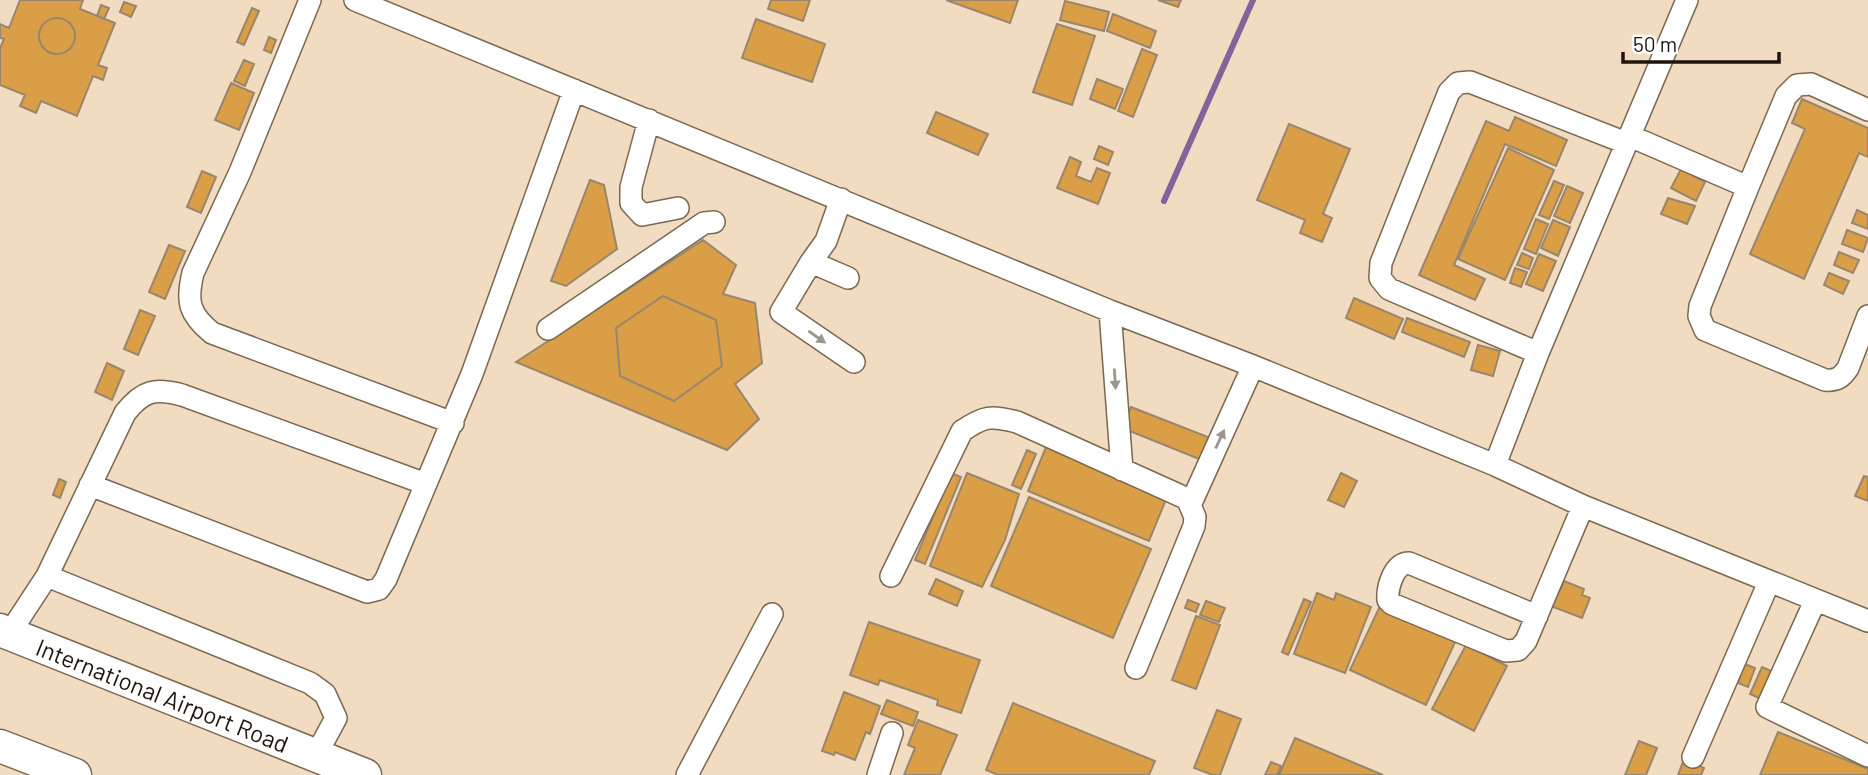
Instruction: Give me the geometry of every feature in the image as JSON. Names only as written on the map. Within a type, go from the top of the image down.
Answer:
[{"type":"highway","name":"International Airport Road","points":[[5,632],[365,775]]},
{"type":"highway","points":[[0,746],[75,775]]},
{"type":"lane","points":[[310,0],[240,172],[193,273],[190,307],[197,321],[212,333],[453,423]]},
{"type":"lane","points":[[355,0],[1110,311],[1495,465],[1583,506],[1868,621]]},
{"type":"lane","points":[[1495,465],[1538,353],[1687,0]]},
{"type":"lane","points":[[1538,353],[1389,289],[1380,278],[1381,263],[1450,92],[1458,83],[1470,82],[1628,139],[1748,187]]},
{"type":"lane","points":[[1868,110],[1811,84],[1797,85],[1786,96],[1700,306],[1699,316],[1705,330],[1825,380],[1833,380],[1844,374],[1868,316]]},
{"type":"lane","points":[[90,485],[368,592],[379,589],[386,579],[453,423],[491,327],[574,90]]},
{"type":"lane","points":[[649,120],[631,187],[631,203],[642,215],[678,208]]},
{"type":"lane","points":[[841,199],[826,241],[781,312],[854,362]]},
{"type":"lane","points":[[548,329],[704,223],[714,222]]},
{"type":"lane","points":[[811,262],[848,278]]},
{"type":"lane","points":[[1110,311],[1122,470]]},
{"type":"lane","points":[[1136,668],[1194,526],[1195,517],[1189,503],[1253,366]]},
{"type":"lane","points":[[5,632],[47,576],[125,413],[133,402],[149,391],[164,390],[426,484]]},
{"type":"lane","points":[[891,576],[950,452],[962,431],[978,420],[996,416],[1017,422],[1192,501]]},
{"type":"lane","points":[[1537,616],[1409,563],[1402,563],[1398,567],[1387,592],[1388,600],[1392,604],[1506,651],[1518,650],[1526,641],[1537,616],[1583,506]]},
{"type":"lane","points":[[47,576],[310,682],[324,694],[336,718],[316,755]]},
{"type":"lane","points":[[1693,757],[1769,582]]},
{"type":"lane","points":[[1815,601],[1766,707],[1868,756]]},
{"type":"lane","points":[[687,775],[772,614]]},
{"type":"lane","points":[[878,775],[892,733]]},
{"type":"building","points":[[20,0],[83,0],[80,9],[115,23],[98,65],[107,68],[103,80],[93,76],[77,116],[41,101],[36,113],[20,106],[25,95],[0,85],[0,48],[4,39],[0,38],[0,24],[9,28]]},
{"type":"building","points":[[771,0],[810,0],[803,21],[768,9]]},
{"type":"building","points":[[946,0],[1018,0],[1010,23]]},
{"type":"building","points":[[1158,0],[1181,0],[1178,7]]},
{"type":"building","points":[[1065,1],[1109,12],[1104,31],[1060,20]]},
{"type":"building","points":[[124,2],[136,6],[131,17],[120,12]]},
{"type":"building","points":[[101,5],[109,8],[104,19],[97,16]]},
{"type":"building","points":[[252,8],[259,11],[244,45],[237,42]]},
{"type":"building","points":[[1113,14],[1156,31],[1150,48],[1107,31]]},
{"type":"building","points":[[57,18],[69,24],[75,36],[69,48],[57,54],[45,48],[39,36],[45,24]]},
{"type":"building","points":[[756,19],[825,44],[812,82],[742,58]]},
{"type":"building","points":[[1057,24],[1095,36],[1072,105],[1033,92]]},
{"type":"building","points":[[269,37],[276,40],[271,53],[264,50]]},
{"type":"building","points":[[1142,49],[1157,55],[1133,117],[1118,111]]},
{"type":"building","points":[[244,60],[254,64],[245,86],[234,81]]},
{"type":"building","points":[[1097,79],[1123,89],[1115,109],[1090,99]]},
{"type":"building","points":[[231,83],[254,93],[239,130],[215,120]]},
{"type":"building","points":[[1802,99],[1868,128],[1868,157],[1859,153],[1804,279],[1750,254],[1805,129],[1792,123]]},
{"type":"building","points":[[936,112],[988,134],[978,155],[927,133]]},
{"type":"building","points":[[1515,117],[1567,140],[1556,166],[1505,144],[1454,265],[1485,279],[1475,300],[1419,275],[1486,121],[1509,131]]},
{"type":"building","points":[[1289,124],[1350,149],[1323,214],[1332,218],[1322,242],[1300,233],[1305,220],[1257,200]]},
{"type":"building","points":[[1099,146],[1113,152],[1108,165],[1094,159]]},
{"type":"building","points":[[1508,148],[1554,170],[1505,280],[1458,259]]},
{"type":"building","points":[[1070,157],[1081,162],[1076,176],[1091,182],[1097,168],[1110,173],[1098,204],[1057,188]]},
{"type":"building","points":[[1681,169],[1705,182],[1696,201],[1671,188]]},
{"type":"building","points":[[202,171],[216,177],[201,213],[187,207]]},
{"type":"building","points":[[590,180],[604,185],[617,249],[566,286],[551,281]]},
{"type":"building","points":[[1554,181],[1564,185],[1549,219],[1539,215]]},
{"type":"building","points":[[1567,186],[1583,193],[1570,223],[1554,216]]},
{"type":"building","points":[[1668,198],[1695,206],[1687,224],[1661,214]]},
{"type":"building","points":[[1857,210],[1868,215],[1868,229],[1852,223]]},
{"type":"building","points":[[1536,219],[1548,224],[1536,254],[1524,249]]},
{"type":"building","points":[[1553,220],[1570,227],[1558,256],[1541,248]]},
{"type":"building","points":[[1847,230],[1868,238],[1863,252],[1842,244]]},
{"type":"building","points":[[703,240],[736,265],[723,294],[755,303],[762,363],[735,384],[759,419],[727,450],[516,362]]},
{"type":"building","points":[[169,245],[185,251],[165,299],[149,292]]},
{"type":"building","points":[[1839,252],[1859,260],[1853,273],[1834,265]]},
{"type":"building","points":[[1522,253],[1533,258],[1529,269],[1517,265]]},
{"type":"building","points":[[1539,254],[1556,261],[1543,291],[1526,284]]},
{"type":"building","points":[[1515,268],[1527,272],[1521,287],[1510,283]]},
{"type":"building","points":[[1829,273],[1849,281],[1843,294],[1824,285]]},
{"type":"building","points":[[663,296],[716,320],[722,366],[674,401],[620,376],[616,328]]},
{"type":"building","points":[[1354,298],[1403,319],[1394,339],[1346,318]]},
{"type":"building","points":[[140,310],[155,316],[138,355],[124,349]]},
{"type":"building","points":[[1407,318],[1470,342],[1464,357],[1402,332]]},
{"type":"building","points":[[1478,345],[1500,351],[1493,376],[1471,370]]},
{"type":"building","points":[[107,363],[124,371],[112,400],[95,392]]},
{"type":"building","points":[[1131,407],[1213,439],[1204,461],[1122,428]]},
{"type":"building","points":[[1046,447],[1167,497],[1149,541],[1028,491]]},
{"type":"building","points":[[1027,450],[1036,454],[1021,489],[1012,485]]},
{"type":"building","points":[[951,473],[961,477],[925,564],[915,560]]},
{"type":"building","points":[[967,473],[1019,494],[1005,540],[982,587],[930,566]]},
{"type":"building","points":[[1341,473],[1357,481],[1344,507],[1328,500]]},
{"type":"building","points":[[1864,476],[1868,477],[1868,501],[1855,496]]},
{"type":"building","points":[[59,479],[66,482],[60,498],[53,495]]},
{"type":"building","points":[[1029,497],[1151,549],[1113,638],[991,586]]},
{"type":"building","points":[[936,579],[963,591],[957,606],[929,594]]},
{"type":"building","points":[[1564,581],[1584,589],[1582,595],[1590,598],[1582,618],[1548,605],[1554,587],[1560,590]]},
{"type":"building","points":[[1317,593],[1334,600],[1336,593],[1371,607],[1345,673],[1294,654]]},
{"type":"building","points":[[1304,599],[1311,602],[1288,655],[1282,652]]},
{"type":"building","points":[[1188,600],[1199,604],[1196,612],[1185,608]]},
{"type":"building","points":[[1206,601],[1225,608],[1219,622],[1200,615]]},
{"type":"building","points":[[1380,606],[1456,640],[1426,705],[1350,670]]},
{"type":"building","points":[[1196,616],[1220,625],[1196,689],[1172,680]]},
{"type":"building","points":[[869,622],[980,660],[961,713],[937,705],[938,700],[880,680],[878,685],[850,675]]},
{"type":"building","points":[[1466,645],[1507,666],[1474,731],[1432,709]]},
{"type":"building","points":[[1745,664],[1755,668],[1748,687],[1738,683],[1739,669],[1743,670]]},
{"type":"building","points":[[1762,667],[1773,672],[1761,699],[1750,694]]},
{"type":"building","points":[[844,692],[880,706],[870,734],[866,732],[855,760],[835,752],[834,755],[822,751]]},
{"type":"building","points":[[887,700],[918,712],[913,726],[881,714]]},
{"type":"building","points":[[1013,703],[1155,761],[1149,775],[998,775],[986,770]]},
{"type":"building","points":[[1217,710],[1241,719],[1220,775],[1213,775],[1194,768]]},
{"type":"building","points":[[918,720],[957,735],[940,775],[904,775],[915,748],[908,745]]},
{"type":"building","points":[[1778,732],[1868,769],[1868,775],[1760,775]]},
{"type":"building","points":[[1295,738],[1383,775],[1279,775]]},
{"type":"building","points":[[1639,741],[1657,748],[1646,775],[1625,775]]},
{"type":"building","points":[[1684,759],[1704,768],[1701,775],[1678,775]]},
{"type":"building","points":[[1271,762],[1281,766],[1277,775],[1265,775]]},
{"type":"waterway","points":[[1164,201],[1253,0]]}]
